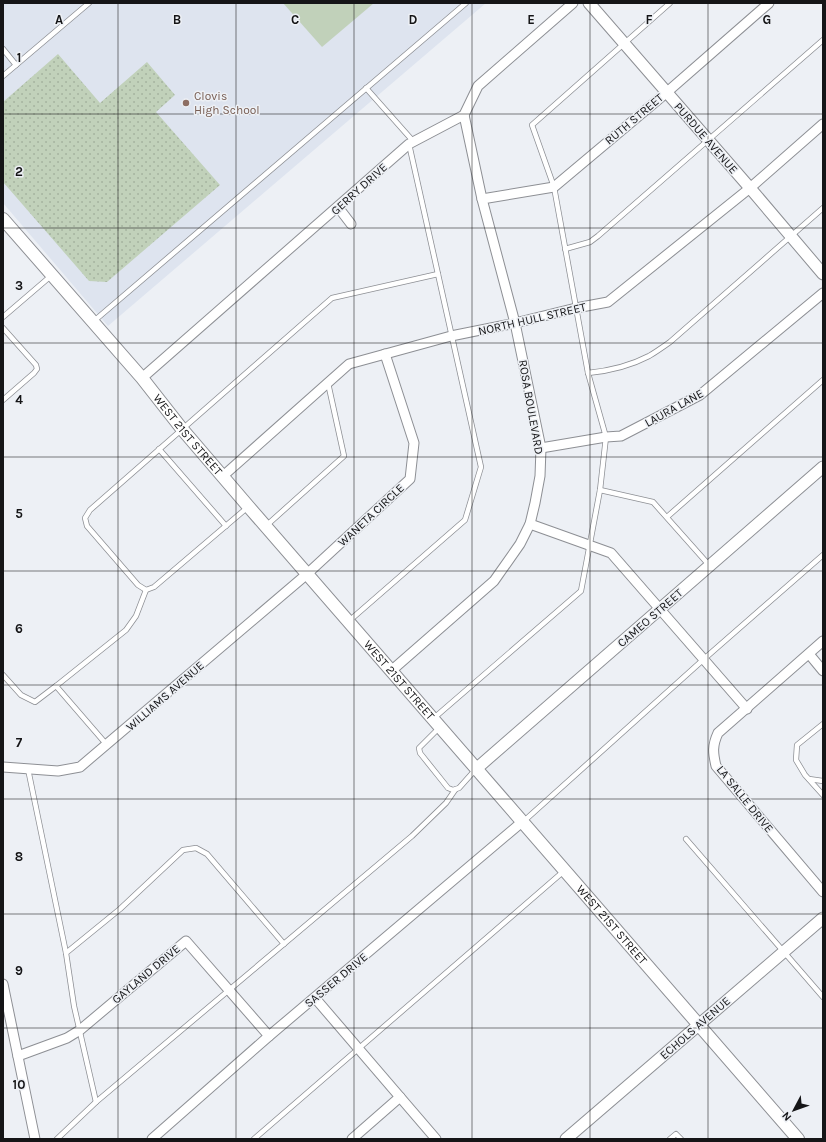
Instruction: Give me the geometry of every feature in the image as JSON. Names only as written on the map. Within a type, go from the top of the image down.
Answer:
[{"type":"main road","name":"WEST 21ST STREET","points":[[3,219],[142,378],[182,429],[248,506],[798,1139]]},
{"type":"street","points":[[464,115],[478,86],[573,3]]},
{"type":"street","name":"PURDUE AVENUE","points":[[589,3],[823,274]]},
{"type":"street","name":"RUTH STREET","points":[[554,187],[666,93],[769,3]]},
{"type":"street","name":"GERRY DRIVE","points":[[142,378],[411,143],[464,115]]},
{"type":"street","name":"ROSA BOULEVARD","points":[[391,671],[494,581],[520,544],[530,524],[540,476],[541,448],[515,323],[482,199],[464,115]]},
{"type":"street","name":"NORTH HULL STREET","points":[[223,476],[349,364],[451,336],[608,302],[750,188],[823,124]]},
{"type":"street","points":[[482,199],[554,187]]},
{"type":"street","points":[[338,207],[352,224]]},
{"type":"street","name":"LAURA LANE","points":[[541,448],[606,437],[622,436],[700,395],[823,293]]},
{"type":"street","name":"WANETA CIRCLE","points":[[307,574],[410,479],[414,443],[385,354]]},
{"type":"street","name":"CAMEO STREET","points":[[476,769],[823,467]]},
{"type":"street","points":[[530,524],[611,553],[747,709]]},
{"type":"street","name":"WILLIAMS AVENUE","points":[[3,767],[58,771],[80,767],[307,574]]},
{"type":"street","name":"LA SALLE DRIVE","points":[[823,641],[718,733],[714,742],[713,752],[716,766],[823,892]]},
{"type":"street","points":[[809,654],[823,671]]},
{"type":"street","name":"SASSER DRIVE","points":[[152,1139],[269,1036],[522,822]]},
{"type":"street","name":"ECHOLS AVENUE","points":[[566,1139],[823,918]]},
{"type":"street","name":"GAYLAND DRIVE","points":[[18,1056],[68,1038],[80,1030],[186,940],[269,1036]]},
{"type":"street","points":[[3,984],[35,1139]]},
{"type":"street","points":[[315,998],[436,1139]]},
{"type":"street","points":[[352,1139],[400,1097]]},
{"type":"lane","points":[[3,76],[89,3]]},
{"type":"lane","points":[[92,322],[466,3]]},
{"type":"lane","points":[[455,790],[448,788],[420,753],[419,748],[436,723],[581,591],[600,490],[606,437],[588,373],[554,187],[532,124],[670,3]]},
{"type":"lane","points":[[565,249],[590,242],[598,236],[823,40]]},
{"type":"lane","points":[[3,49],[16,64]]},
{"type":"lane","points":[[349,621],[464,520],[481,468],[451,336],[411,143],[366,88]]},
{"type":"lane","points":[[588,373],[605,371],[648,356],[670,342],[823,208]]},
{"type":"lane","points":[[146,590],[138,585],[87,526],[85,518],[90,510],[332,298],[438,274]]},
{"type":"lane","points":[[3,317],[52,275]]},
{"type":"lane","points":[[3,328],[36,365],[37,369],[3,400]]},
{"type":"lane","points":[[667,517],[823,380]]},
{"type":"lane","points":[[266,526],[344,456],[328,382]]},
{"type":"lane","points":[[159,449],[226,526]]},
{"type":"lane","points":[[600,490],[653,502],[710,566]]},
{"type":"lane","points":[[3,675],[20,695],[35,702],[126,630],[136,616],[146,590],[154,586],[248,506]]},
{"type":"lane","points":[[522,822],[823,555]]},
{"type":"lane","points":[[56,686],[107,745]]},
{"type":"lane","points":[[823,724],[797,745],[796,760],[809,779],[823,795]]},
{"type":"lane","points":[[28,769],[66,953],[74,1006],[96,1102]]},
{"type":"lane","points":[[57,1139],[96,1102],[412,836],[446,803],[455,790],[476,769]]},
{"type":"lane","points":[[809,779],[823,782]]},
{"type":"lane","points":[[686,839],[823,997]]},
{"type":"lane","points":[[66,953],[120,909],[183,850],[196,848],[207,854],[284,944]]},
{"type":"lane","points":[[254,1139],[565,870]]},
{"type":"lane","points":[[670,1139],[676,1134],[681,1139]]},
{"type":"shaded area","name":"Clovis High School","points":[[3,3],[486,3],[108,326],[3,203]]},
{"type":"green space","points":[[283,3],[374,3],[322,47]]},
{"type":"green space","points":[[58,54],[100,103],[147,62],[175,95],[156,112],[220,185],[107,282],[89,281],[3,182],[3,102]]},
{"type":"place","name":"Clovis High School","points":[[186,103]]}]
